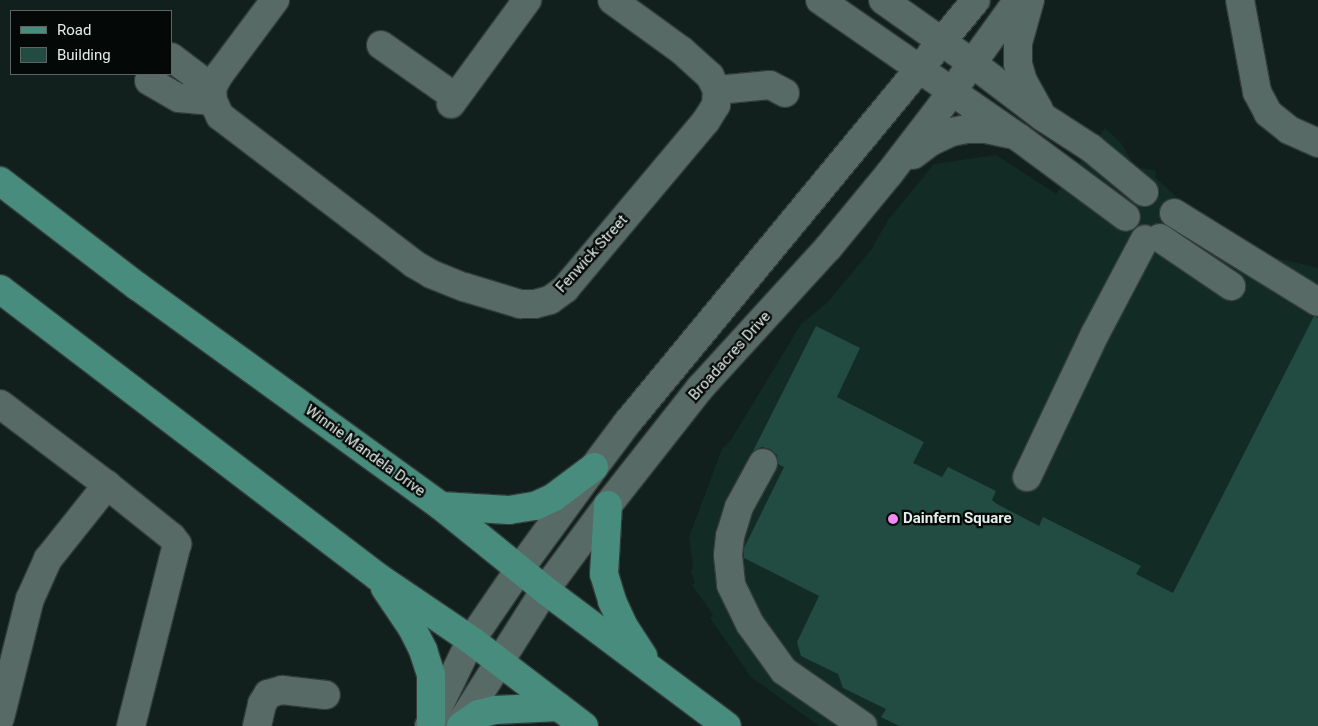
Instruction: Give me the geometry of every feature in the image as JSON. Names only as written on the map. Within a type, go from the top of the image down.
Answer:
[{"type":"main road","name":"Winnie Mandela Drive","points":[[0,182],[137,286],[441,506],[519,570],[726,726]]},
{"type":"main road","points":[[0,289],[378,577],[471,640],[584,726]]},
{"type":"main road","points":[[441,506],[509,510],[535,506],[554,497],[594,467]]},
{"type":"main road","points":[[608,506],[604,551],[607,583],[612,602],[623,624],[652,670]]},
{"type":"main road","points":[[378,577],[412,628],[423,650],[431,675],[430,724]]},
{"type":"main road","points":[[460,726],[480,714],[495,710],[560,707]]},
{"type":"street","points":[[149,81],[180,98],[212,94],[219,75],[275,0]]},
{"type":"street","points":[[381,45],[453,100],[527,0]]},
{"type":"street","points":[[612,0],[698,64],[710,76],[718,90],[770,85],[786,93]]},
{"type":"street","points":[[820,0],[1018,137],[1126,218],[1132,232],[1152,239],[1231,286]]},
{"type":"street","points":[[883,0],[942,41],[1043,117],[1090,148],[1144,192]]},
{"type":"street","points":[[430,724],[471,640],[594,467],[633,416],[976,0]]},
{"type":"street","name":"Broadacres Drive","points":[[460,726],[545,590],[608,506],[700,388],[828,248],[889,174],[952,92],[1018,0]]},
{"type":"street","points":[[1030,0],[1018,43],[1018,64],[1023,81],[1043,117]]},
{"type":"street","points":[[1240,0],[1257,92],[1268,113],[1289,130],[1318,142]]},
{"type":"street","name":"Fenwick Street","points":[[172,58],[212,94],[220,116],[414,264],[431,274],[464,287],[520,304],[536,304],[550,300],[565,289],[706,121],[716,105],[718,90]]},
{"type":"street","points":[[889,174],[930,142],[952,132],[966,129],[986,129],[1018,137]]},
{"type":"street","points":[[1126,218],[1131,202],[1144,192],[1152,191],[1167,198],[1174,213],[1318,302]]},
{"type":"street","points":[[1027,477],[1095,334],[1152,239],[1171,228],[1174,213]]},
{"type":"street","points":[[3,411],[108,486],[172,537],[177,544],[131,726]]},
{"type":"street","points":[[764,463],[739,507],[730,536],[728,555],[731,585],[750,624],[784,670],[863,726]]},
{"type":"street","points":[[0,644],[30,599],[48,559],[108,486]]},
{"type":"street","points":[[0,718],[30,599]]},
{"type":"street","points":[[258,726],[262,704],[268,694],[282,690],[326,695]]},
{"type":"shaded area","name":"Dainfern Square","points":[[1105,128],[1121,143],[1135,167],[1156,171],[1155,177],[1181,201],[1257,253],[1318,268],[1318,726],[819,726],[751,677],[710,618],[713,615],[692,585],[695,583],[690,570],[693,568],[689,537],[722,449],[731,440],[801,324],[827,303],[871,250],[888,220],[934,164],[996,155],[1056,194]]},
{"type":"building","name":"Dainfern Square","points":[[1314,316],[1318,318],[1318,726],[899,726],[881,717],[886,709],[843,688],[838,674],[801,656],[797,642],[819,596],[744,558],[744,548],[784,467],[778,464],[777,455],[770,449],[762,447],[753,451],[816,326],[860,348],[837,397],[924,442],[913,463],[942,477],[948,467],[996,491],[992,500],[997,504],[1039,526],[1043,517],[1141,566],[1136,574],[1173,593]]},
{"type":"place","name":"Dainfern Square","points":[[893,519]]}]
